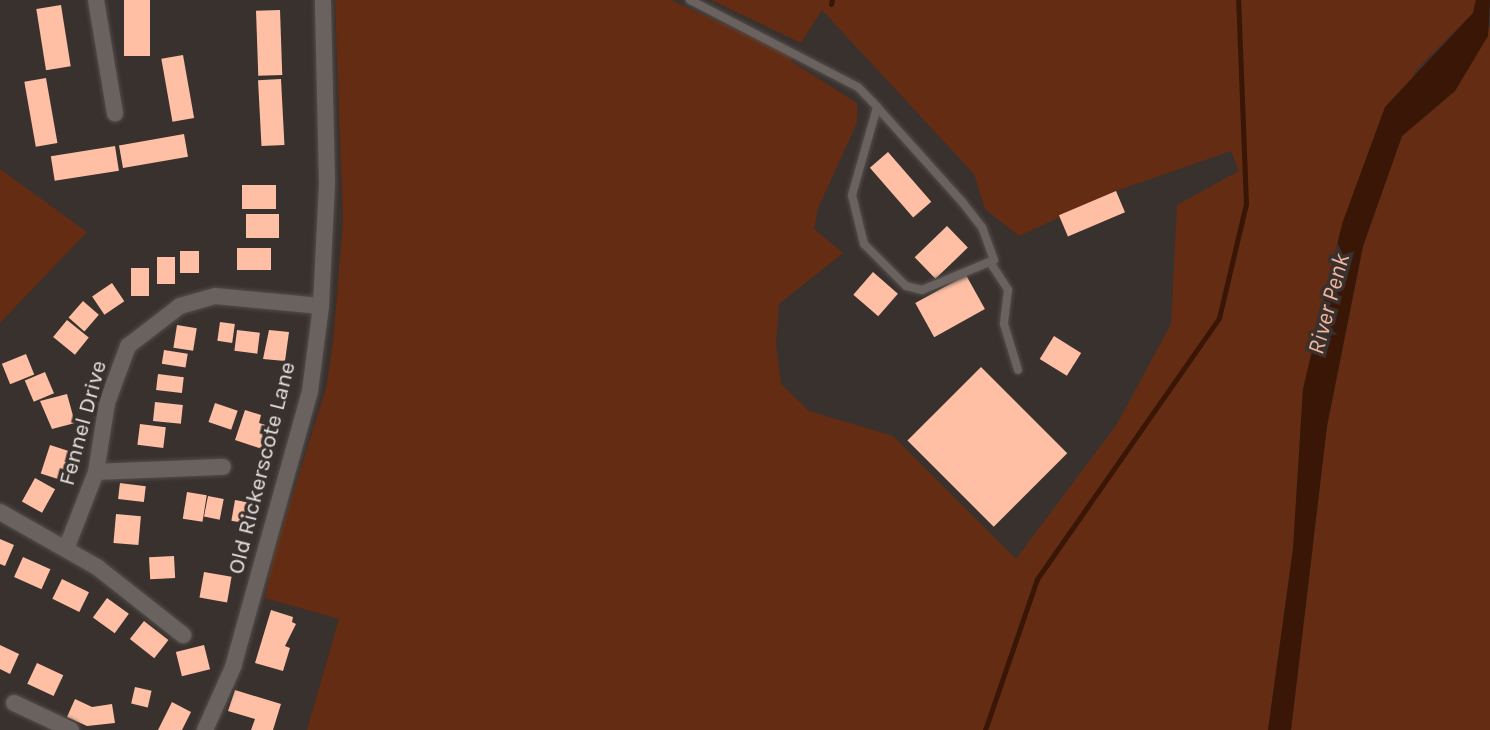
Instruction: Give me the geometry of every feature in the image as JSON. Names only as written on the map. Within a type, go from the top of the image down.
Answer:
[{"type":"street","points":[[96,0],[115,113]]},
{"type":"street","name":"Old Rickerscote Lane","points":[[205,730],[233,667],[310,391],[321,306],[328,66],[323,0]]},
{"type":"street","name":"Fennel Drive","points":[[66,549],[96,472],[107,403],[128,346],[180,306],[215,296],[321,306]]},
{"type":"street","points":[[96,472],[223,467]]},
{"type":"street","points":[[0,512],[97,567],[183,635]]},
{"type":"street","points":[[14,703],[71,730]]},
{"type":"lane","points":[[690,0],[812,60],[858,86],[964,203],[982,227],[994,260],[922,290],[906,286],[864,244],[852,195],[877,107]]},
{"type":"lane","points":[[990,262],[1008,290],[1004,324],[1018,369]]},
{"type":"shaded area","points":[[335,0],[671,0],[794,56],[791,61],[857,103],[857,123],[818,208],[814,229],[843,253],[779,304],[776,343],[781,384],[809,411],[893,436],[1016,559],[1117,424],[1171,324],[1177,205],[1239,171],[1231,151],[1116,191],[1019,236],[985,209],[974,174],[822,10],[801,43],[711,0],[1476,0],[1473,13],[1416,70],[1303,389],[1293,549],[1268,730],[307,730],[339,619],[265,598],[274,554],[326,388],[333,343],[343,221]]},
{"type":"shaded area","points":[[1490,26],[1490,730],[1291,730],[1327,426],[1363,246],[1402,136],[1455,91]]},
{"type":"shaded area","points":[[0,169],[87,232],[0,323]]},
{"type":"water","name":"River Penk","points":[[1476,0],[1490,0],[1488,36],[1455,91],[1402,136],[1363,246],[1327,426],[1291,730],[1268,730],[1293,549],[1303,389],[1342,224],[1385,107],[1473,13]]},
{"type":"building","points":[[124,0],[150,0],[150,56],[124,56]]},
{"type":"building","points":[[61,5],[71,66],[46,70],[36,9]]},
{"type":"building","points":[[280,10],[282,75],[258,76],[256,11]]},
{"type":"building","points":[[183,55],[194,118],[172,122],[161,59]]},
{"type":"building","points":[[46,78],[57,143],[36,147],[24,82]]},
{"type":"building","points":[[281,79],[284,145],[261,146],[258,80]]},
{"type":"building","points":[[184,134],[188,157],[123,168],[119,145]]},
{"type":"building","points":[[115,146],[119,171],[55,181],[51,156]]},
{"type":"building","points":[[888,152],[931,202],[913,218],[870,168]]},
{"type":"building","points":[[242,185],[276,185],[276,209],[242,209]]},
{"type":"building","points":[[1116,191],[1125,212],[1068,236],[1059,215]]},
{"type":"building","points":[[246,214],[279,214],[279,238],[246,238]]},
{"type":"building","points":[[947,226],[968,248],[935,279],[915,257]]},
{"type":"building","points":[[237,248],[271,248],[271,270],[237,270]]},
{"type":"building","points":[[180,251],[199,251],[199,273],[180,273]]},
{"type":"building","points":[[157,257],[175,257],[175,284],[157,284]]},
{"type":"building","points":[[131,268],[149,268],[149,296],[131,296]]},
{"type":"building","points":[[873,272],[898,294],[878,316],[853,295]]},
{"type":"building","points":[[966,275],[985,309],[934,337],[915,303]]},
{"type":"building","points":[[112,283],[124,301],[104,315],[92,296]]},
{"type":"building","points":[[83,301],[99,315],[84,331],[69,318]]},
{"type":"building","points":[[67,320],[89,338],[75,355],[53,337]]},
{"type":"building","points":[[220,322],[235,324],[232,343],[217,341]]},
{"type":"building","points":[[177,325],[197,328],[193,351],[173,348]]},
{"type":"building","points":[[237,330],[260,333],[257,354],[234,351]]},
{"type":"building","points":[[269,330],[289,332],[285,361],[263,359]]},
{"type":"building","points":[[1054,336],[1081,353],[1067,376],[1040,359]]},
{"type":"building","points":[[164,350],[188,354],[186,368],[162,364]]},
{"type":"building","points":[[26,354],[34,374],[10,384],[2,364]]},
{"type":"building","points":[[981,367],[1067,453],[994,527],[907,441]]},
{"type":"building","points":[[45,372],[54,393],[34,402],[25,381]]},
{"type":"building","points":[[158,374],[184,377],[182,393],[156,390]]},
{"type":"building","points":[[67,394],[75,423],[52,429],[40,401]]},
{"type":"building","points":[[155,402],[183,405],[181,424],[153,421]]},
{"type":"building","points":[[215,403],[238,411],[231,430],[208,422]]},
{"type":"building","points":[[245,410],[261,415],[259,423],[269,426],[262,449],[235,440]]},
{"type":"building","points":[[140,424],[166,427],[163,448],[137,445]]},
{"type":"building","points":[[50,445],[71,452],[62,480],[41,474]]},
{"type":"building","points":[[35,478],[55,489],[42,513],[22,502]]},
{"type":"building","points":[[120,483],[146,486],[144,502],[118,499]]},
{"type":"building","points":[[187,492],[207,495],[203,522],[183,519]]},
{"type":"building","points":[[208,496],[224,499],[220,520],[204,517]]},
{"type":"building","points":[[235,500],[257,504],[253,525],[231,521]]},
{"type":"building","points":[[116,514],[141,516],[138,545],[113,543]]},
{"type":"building","points":[[0,539],[14,545],[5,566],[0,564]]},
{"type":"building","points":[[174,556],[175,578],[150,579],[149,557]]},
{"type":"building","points":[[23,557],[50,569],[41,589],[14,577]]},
{"type":"building","points":[[204,572],[232,577],[227,602],[199,598]]},
{"type":"building","points":[[62,579],[89,592],[79,612],[52,599]]},
{"type":"building","points":[[107,598],[129,614],[115,633],[93,617]]},
{"type":"building","points":[[271,610],[293,617],[292,622],[296,624],[285,646],[290,648],[283,671],[255,663]]},
{"type":"building","points":[[144,621],[168,640],[154,658],[130,639]]},
{"type":"building","points":[[0,645],[19,654],[10,674],[0,669]]},
{"type":"building","points":[[204,645],[210,669],[182,676],[176,652]]},
{"type":"building","points":[[37,663],[63,675],[54,696],[27,684]]},
{"type":"building","points":[[135,687],[152,691],[148,707],[131,704]]},
{"type":"building","points":[[235,690],[281,704],[273,730],[251,730],[255,719],[228,711]]},
{"type":"building","points":[[75,699],[92,707],[112,704],[115,723],[87,726],[67,717]]},
{"type":"building","points":[[172,702],[191,712],[182,730],[158,730]]},
{"type":"waterway","points":[[831,4],[832,0]]},
{"type":"waterway","points":[[985,730],[1037,579],[1219,318],[1246,204],[1238,0]]}]
